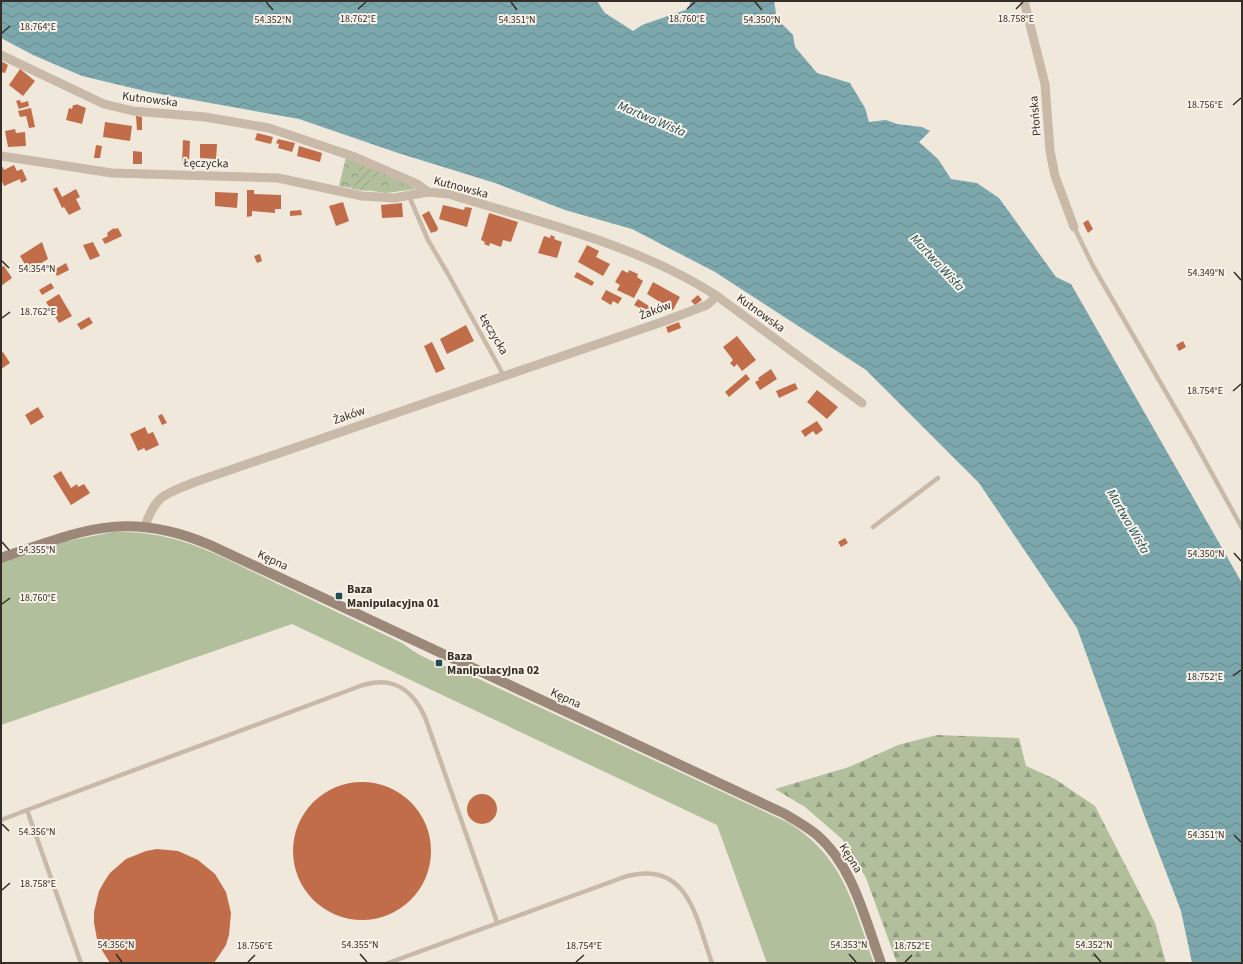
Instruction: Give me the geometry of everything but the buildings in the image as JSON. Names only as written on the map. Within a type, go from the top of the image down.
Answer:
[{"type":"street","name":"Płońska","points":[[1024,1],[1045,84],[1050,151],[1054,170],[1063,202],[1074,227]]},
{"type":"street","name":"Kutnowska","points":[[1,55],[104,104],[133,111],[205,117],[269,128],[352,156],[418,184],[428,192],[448,194],[634,253],[700,285],[717,296],[862,403]]},
{"type":"street","name":"Łęczycka","points":[[1,156],[112,173],[278,178],[362,196],[394,198],[428,192]]},
{"type":"street","name":"Żaków","points":[[146,526],[153,507],[159,499],[195,482],[700,308],[707,305],[717,296]]},
{"type":"street","points":[[1,558],[88,530],[115,526],[146,526]]},
{"type":"street","name":"Kępna","points":[[146,526],[170,530],[210,545],[776,810],[800,823],[817,835],[831,849],[845,871],[856,895],[881,963]]},
{"type":"lane","name":"Łęczycka","points":[[409,196],[428,240],[504,376]]},
{"type":"lane","points":[[1074,227],[1093,266],[1193,439],[1242,528]]},
{"type":"lane","points":[[873,527],[938,478]]},
{"type":"lane","points":[[1,820],[363,685],[382,681],[399,686],[414,698],[425,717],[497,922]]},
{"type":"lane","points":[[27,810],[81,963]]},
{"type":"lane","points":[[388,963],[397,961],[497,922],[627,876],[642,873],[656,874],[676,883],[686,894],[712,963]]},
{"type":"green space","points":[[346,157],[390,175],[416,189],[386,193],[339,186]]},
{"type":"green space","points":[[359,162],[388,176],[370,178],[369,182],[371,186],[367,191],[352,189],[359,178]]},
{"type":"green space","points":[[113,532],[158,535],[179,540],[217,554],[402,643],[425,658],[468,674],[787,822],[806,835],[822,850],[834,866],[844,884],[860,921],[874,963],[767,963],[717,825],[292,624],[1,725],[1,563],[63,542]]},
{"type":"green space","points":[[937,735],[1019,738],[1026,766],[1055,779],[1095,806],[1155,923],[1166,963],[897,963],[866,878],[842,839],[805,807],[775,789],[849,767],[898,745]]},
{"type":"water","name":"Martwa Wisła","points":[[1,1],[597,1],[605,13],[633,31],[642,25],[688,9],[691,1],[774,1],[777,19],[793,35],[795,47],[817,73],[850,83],[865,108],[869,122],[886,120],[897,124],[922,127],[930,131],[919,142],[938,159],[951,179],[977,183],[999,198],[1056,277],[1071,284],[1242,583],[1242,963],[1192,963],[1181,911],[1143,812],[1077,628],[979,483],[866,370],[715,272],[632,229],[565,210],[495,183],[398,153],[299,119],[149,92],[82,76],[33,55],[1,38]]},
{"type":"place","name":"Baza Manipulacyjna 01","points":[[339,596]]},
{"type":"place","name":"Baza Manipulacyjna 02","points":[[439,663]]}]
